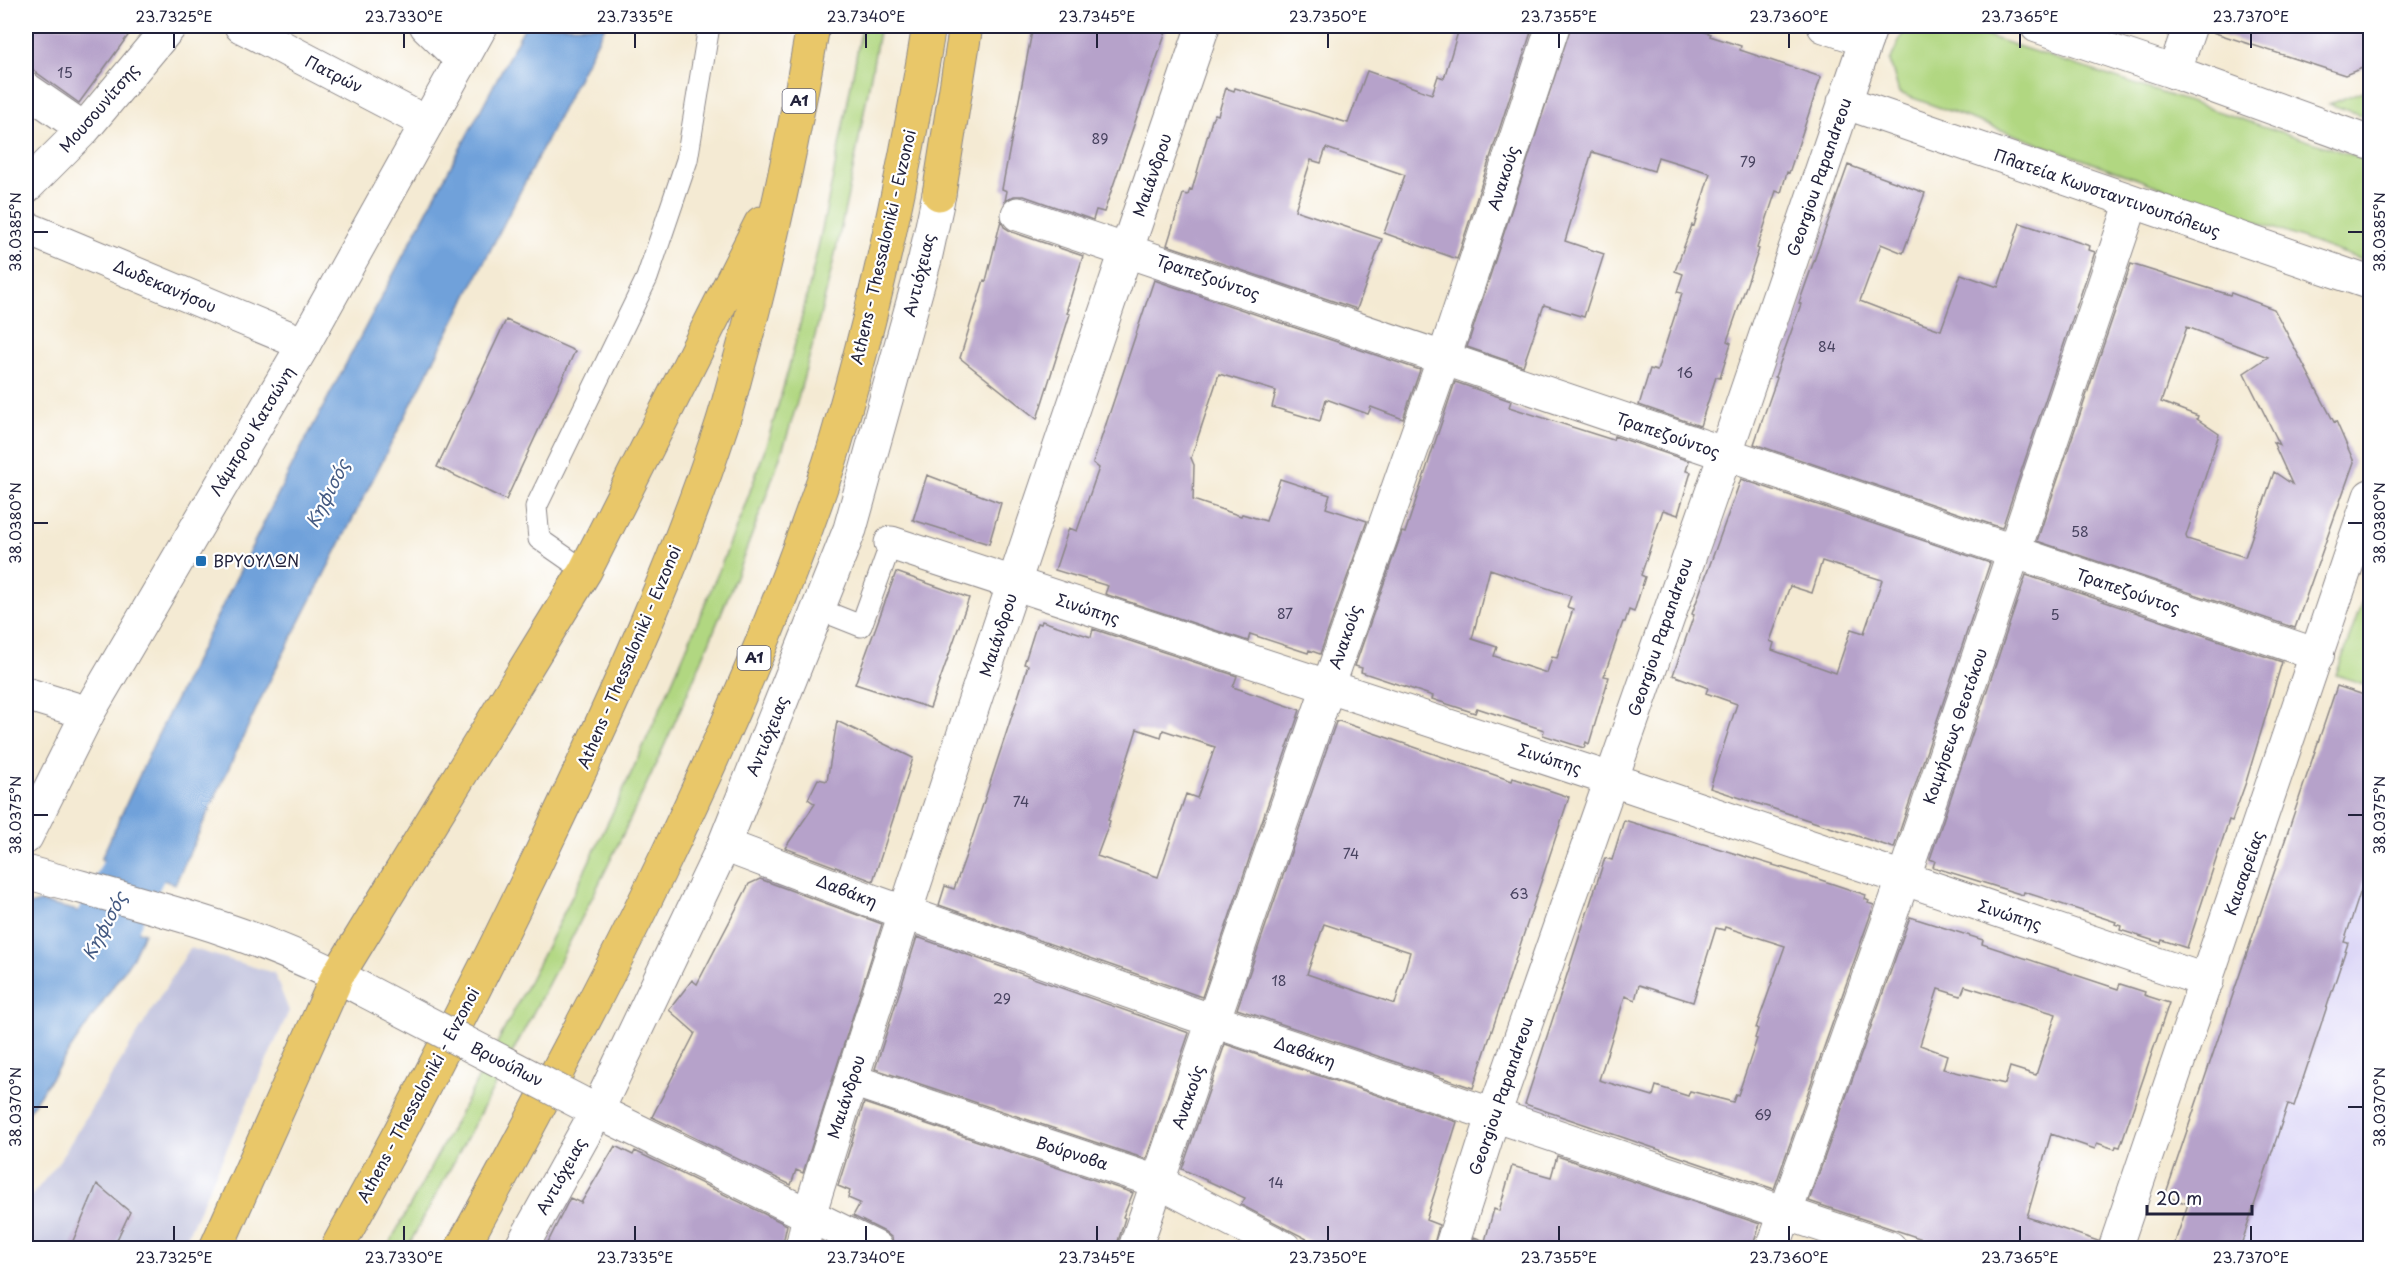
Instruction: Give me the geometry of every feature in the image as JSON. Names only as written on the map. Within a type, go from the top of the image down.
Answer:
[{"type":"highway","name":"Athens - Thessaloniki - Evzonoi","points":[[337,1248],[409,1119],[542,851],[611,703],[676,548],[720,431],[754,307],[785,176],[813,26]]},
{"type":"highway","name":"Athens - Thessaloniki - Evzonoi","points":[[462,1248],[530,1125],[645,901],[718,742],[782,592],[830,462],[866,333],[897,202],[929,26]]},
{"type":"highway","points":[[939,194],[966,26]]},
{"type":"highway","points":[[216,1248],[338,975],[585,571],[785,176]]},
{"type":"street","name":"Μουσουνίτσης","points":[[26,187],[84,129],[170,26]]},
{"type":"street","name":"Πατρών","points":[[241,26],[427,123]]},
{"type":"street","points":[[426,26],[462,61]]},
{"type":"street","name":"Λάμπρου Κατσώνη","points":[[26,837],[88,713],[304,344],[481,26]]},
{"type":"street","name":"Μαιάνδρου","points":[[802,1248],[809,1215],[851,1080],[1203,26]]},
{"type":"street","name":"Ανακούς","points":[[1135,1248],[1444,358],[1553,26]]},
{"type":"street","points":[[1824,26],[1868,33]]},
{"type":"street","points":[[2037,26],[2174,72],[2370,143]]},
{"type":"street","points":[[2174,72],[2190,26]]},
{"type":"street","name":"Georgiou Papandreou","points":[[1451,1248],[1493,1117],[1725,455],[1868,33]]},
{"type":"street","points":[[26,89],[84,129]]},
{"type":"street","name":"Πλατεία Κωνσταντινουπόλεως","points":[[1844,102],[2370,283]]},
{"type":"street","name":"Αντιόχειας","points":[[521,1248],[724,844],[850,529],[925,259],[939,194]]},
{"type":"street","name":"Κοιμήσεως Θεοτόκου","points":[[1773,1248],[1903,880],[2132,202]]},
{"type":"street","name":"Τραπεζούντος","points":[[1018,214],[1127,249],[1725,455],[2318,655]]},
{"type":"street","name":"Δωδεκανήσου","points":[[26,228],[304,344]]},
{"type":"street","name":"Καισαρείας","points":[[2115,1248],[2318,655],[2370,496]]},
{"type":"street","name":"Σινώπης","points":[[891,543],[1610,778],[1903,880],[2207,981]]},
{"type":"street","points":[[26,694],[88,713]]},
{"type":"street","name":"Δαβάκη","points":[[724,844],[906,913],[1214,1021],[1493,1117],[1890,1248]]},
{"type":"street","name":"Βρυούλων","points":[[31,873],[203,922],[267,944],[338,975],[590,1107],[876,1248]]},
{"type":"street","name":"Βούρνοβα","points":[[851,1080],[1158,1182],[1285,1248]]},
{"type":"lane","points":[[585,571],[539,539],[536,507],[647,278],[687,160],[709,26]]},
{"type":"lane","points":[[818,609],[861,626],[891,543]]},
{"type":"shaded area","points":[[2337,686],[2370,697],[2370,1248],[2173,1248],[2188,1204],[2165,1196]]},
{"type":"shaded area","points":[[190,948],[274,973],[289,1011],[182,1248],[26,1248],[26,1203],[58,1163]]},
{"type":"green space","points":[[862,26],[880,26],[838,241],[818,327],[790,426],[746,550],[705,653],[660,754],[564,954],[407,1248],[387,1248],[506,1027],[618,802],[653,726],[740,519],[768,439],[797,337],[832,182]]},
{"type":"green space","points":[[1906,26],[1956,26],[2370,161],[2370,263],[1899,93],[1890,61]]},
{"type":"green space","points":[[2370,88],[2370,118],[2329,104]]},
{"type":"green space","points":[[2370,580],[2370,686],[2336,675]]},
{"type":"water","points":[[525,26],[605,26],[264,692],[175,884],[101,859],[155,741],[296,458]]},
{"type":"water","points":[[40,902],[74,910],[144,933],[133,957],[26,1115],[26,906]]},
{"type":"building","points":[[26,26],[135,26],[79,103],[26,65]]},
{"type":"building","points":[[1033,26],[1168,26],[1104,212],[1096,210],[1093,220],[1024,196],[1014,196],[1005,201],[1007,191],[1002,189]]},
{"type":"building","points":[[1465,26],[1533,26],[1457,259],[1384,233],[1405,175],[1326,148],[1321,163],[1311,160],[1295,210],[1382,239],[1357,309],[1167,245],[1183,194],[1188,195],[1190,189],[1192,190],[1212,120],[1215,114],[1218,115],[1226,88],[1234,91],[1235,88],[1348,123],[1367,71],[1432,94],[1438,76],[1444,78],[1458,32],[1463,33]]},
{"type":"building","points":[[1571,26],[1689,26],[1741,46],[1740,50],[1821,77],[1789,173],[1787,172],[1781,193],[1776,191],[1757,248],[1759,249],[1727,341],[1731,343],[1720,378],[1716,377],[1700,426],[1639,405],[1650,369],[1657,371],[1682,293],[1677,292],[1683,274],[1675,271],[1692,225],[1694,226],[1710,173],[1658,157],[1654,171],[1592,152],[1565,241],[1604,254],[1584,317],[1544,305],[1523,366],[1467,347]]},
{"type":"building","points":[[2210,26],[2370,26],[2370,65],[2345,75],[2209,31]]},
{"type":"building","points":[[1848,165],[1925,193],[1903,253],[1881,244],[1860,301],[1891,313],[1941,330],[1961,274],[1998,287],[2020,223],[2090,246],[2089,250],[2095,252],[2002,528],[1754,444],[1801,304],[1799,303]]},
{"type":"building","points":[[1001,220],[1004,227],[1012,232],[1083,256],[1067,309],[1069,309],[1067,313],[1070,314],[1037,419],[960,358],[984,280],[986,281]]},
{"type":"building","points":[[2131,264],[2230,295],[2231,293],[2274,309],[2334,422],[2336,421],[2354,462],[2295,628],[2037,541]],"holes":[[[2187,327],[2268,357],[2244,373],[2280,445],[2273,442],[2292,484],[2274,472],[2245,557],[2187,539],[2186,536],[2219,434],[2197,419],[2198,416],[2161,402]]]},
{"type":"building","points":[[1154,280],[1420,370],[1403,419],[1371,407],[1368,414],[1326,399],[1320,421],[1272,407],[1276,391],[1219,374],[1191,458],[1194,465],[1193,500],[1241,516],[1242,514],[1266,521],[1280,479],[1330,495],[1326,508],[1367,521],[1320,654],[1309,650],[1308,653],[1250,634],[1248,641],[1105,594],[1108,586],[1055,570],[1069,528],[1077,531],[1099,468],[1093,463]]},
{"type":"building","points":[[506,320],[575,351],[506,500],[437,467]]},
{"type":"building","points":[[1455,382],[1511,401],[1509,407],[1613,440],[1614,436],[1689,461],[1686,471],[1691,472],[1678,515],[1663,510],[1641,575],[1645,577],[1634,612],[1629,610],[1623,622],[1604,676],[1609,677],[1589,744],[1586,742],[1584,748],[1543,735],[1544,730],[1477,708],[1475,713],[1432,699],[1433,696],[1361,672],[1362,668],[1355,666],[1402,532],[1405,533]],"holes":[[[1490,569],[1571,596],[1567,607],[1573,609],[1557,658],[1552,657],[1547,673],[1494,656],[1497,647],[1472,639]]]},
{"type":"building","points":[[927,475],[1001,503],[989,544],[913,520]]},
{"type":"building","points":[[1741,479],[1990,563],[1894,848],[1710,788],[1737,704],[1706,693],[1708,688],[1673,675],[1694,615],[1692,614]],"holes":[[[1822,561],[1882,580],[1864,633],[1851,629],[1836,673],[1772,650],[1774,643],[1770,641],[1790,586],[1812,593]]]},
{"type":"building","points":[[896,572],[969,598],[930,708],[855,684]]},
{"type":"building","points":[[2026,575],[2282,662],[2246,782],[2232,821],[2229,820],[2187,948],[2162,940],[2161,943],[2120,930],[2121,926],[2115,924],[2116,922],[2024,892],[2023,895],[1933,867],[1935,861],[1930,859]]},
{"type":"building","points":[[1042,621],[1091,637],[1093,629],[1237,676],[1233,687],[1300,710],[1202,997],[939,905],[945,886],[954,889],[1020,691],[1028,665],[1024,664],[1037,623],[1041,624]],"holes":[[[1137,729],[1161,737],[1163,730],[1215,747],[1197,798],[1186,794],[1158,877],[1097,856],[1110,821],[1108,820]]]},
{"type":"building","points":[[2337,686],[2370,697],[2370,863],[2344,942],[2348,943],[2294,1106],[2288,1104],[2240,1248],[2173,1248],[2188,1204],[2165,1196]]},
{"type":"building","points":[[837,721],[913,758],[873,881],[785,848],[815,804],[808,799],[818,779],[827,781]]},
{"type":"building","points":[[1339,721],[1512,781],[1513,778],[1569,797],[1473,1088],[1237,1009],[1336,722]],"holes":[[[1324,924],[1410,952],[1395,1004],[1307,974]]]},
{"type":"building","points":[[1624,820],[1866,895],[1865,899],[1869,901],[1868,903],[1874,905],[1774,1189],[1525,1104],[1605,858],[1612,860]],"holes":[[[1725,927],[1785,946],[1756,1028],[1758,1029],[1755,1038],[1757,1039],[1738,1095],[1736,1094],[1733,1102],[1690,1091],[1688,1096],[1656,1086],[1653,1096],[1599,1080],[1625,996],[1635,1000],[1639,985],[1693,1002],[1716,928],[1724,930]]]},
{"type":"building","points":[[760,879],[882,924],[803,1173],[796,1170],[791,1185],[652,1117],[695,1033],[669,1010],[692,980],[697,984],[749,884]]},
{"type":"building","points":[[1910,917],[1983,940],[1982,944],[2118,989],[2120,984],[2169,1003],[2120,1147],[2116,1146],[2115,1149],[2097,1143],[2095,1149],[2051,1134],[2027,1217],[2098,1241],[2097,1248],[1949,1248],[1809,1201]],"holes":[[[1965,986],[2056,1014],[2036,1075],[2010,1067],[2005,1084],[1943,1069],[1947,1055],[1920,1045],[1938,989],[1961,996]]]},
{"type":"building","points":[[917,937],[1189,1033],[1146,1159],[875,1069]]},
{"type":"building","points":[[1225,1044],[1457,1122],[1426,1220],[1439,1225],[1433,1248],[1324,1248],[1241,1205],[1245,1198],[1182,1169]]},
{"type":"building","points":[[864,1103],[1133,1193],[1123,1217],[1125,1218],[1116,1248],[894,1248],[892,1238],[885,1232],[853,1216],[860,1203],[848,1198],[850,1191],[838,1186]]},
{"type":"building","points":[[615,1146],[633,1155],[635,1151],[787,1225],[782,1248],[545,1248],[570,1198],[581,1203]]},
{"type":"building","points":[[1557,1156],[1760,1224],[1752,1248],[1471,1248],[1474,1237],[1485,1241],[1494,1209],[1499,1211],[1512,1166],[1551,1177]]},
{"type":"building","points":[[97,1184],[130,1212],[113,1248],[70,1248]]},
{"type":"waterway","name":"Κηφισός","points":[[26,1051],[87,962],[173,793]]},
{"type":"place","name":"ΒΡΥΟΥΛΩΝ","points":[[201,561]]}]
